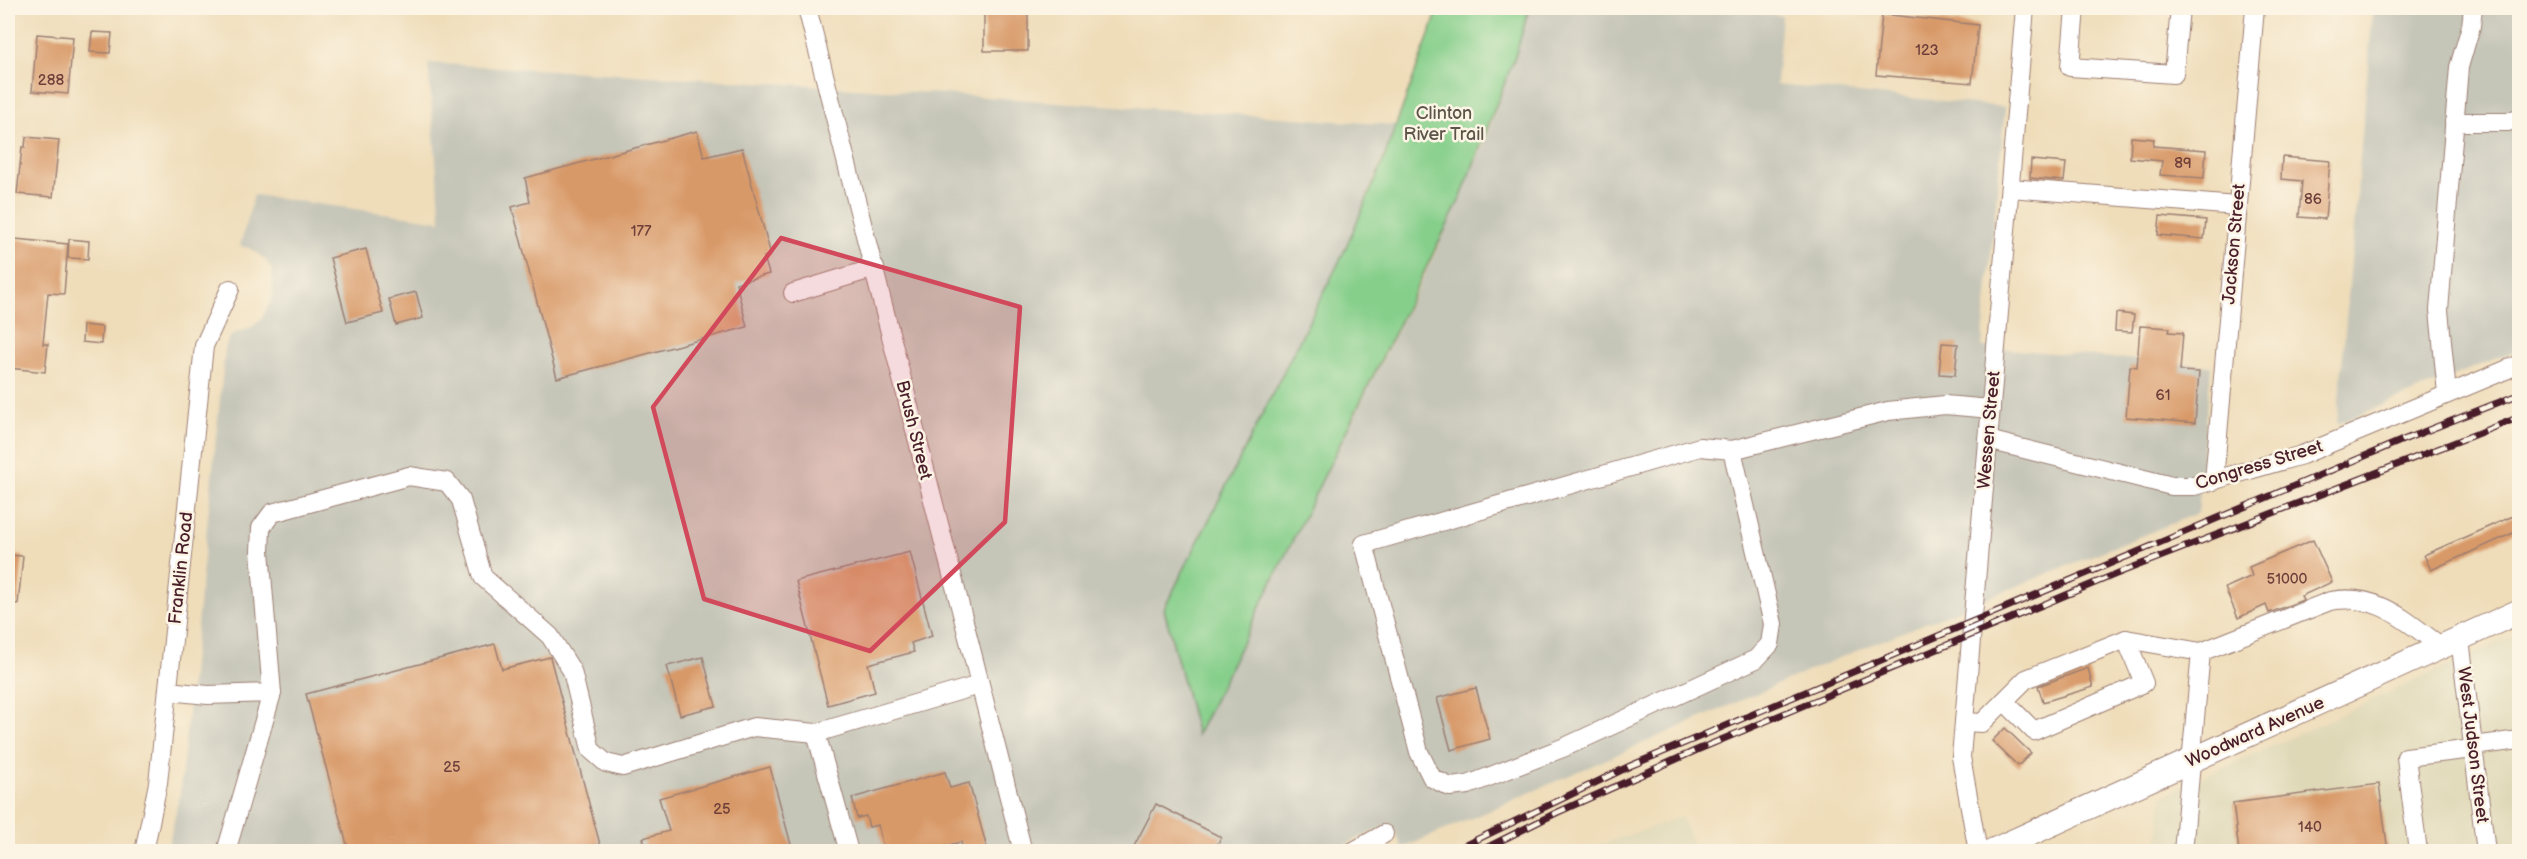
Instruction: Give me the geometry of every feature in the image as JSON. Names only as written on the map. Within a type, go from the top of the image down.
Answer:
[{"type":"main road","name":"Woodward Avenue","points":[[1990,852],[2520,611]]},
{"type":"street","name":"Brush Street","points":[[807,8],[1023,852]]},
{"type":"street","name":"Wessen Street","points":[[1978,852],[1961,757],[2025,8]]},
{"type":"street","points":[[2075,8],[2070,67],[2174,74],[2180,8]]},
{"type":"street","name":"Jackson Street","points":[[2214,481],[2255,8]]},
{"type":"street","points":[[2447,394],[2439,310],[2459,67],[2471,26],[2473,8]]},
{"type":"street","points":[[2454,122],[2508,122],[2520,117]]},
{"type":"street","points":[[2010,188],[2237,206]]},
{"type":"street","points":[[793,293],[875,268]]},
{"type":"street","name":"Franklin Road","points":[[144,852],[158,783],[204,346],[230,289]]},
{"type":"street","name":"Congress Street","points":[[1988,440],[2184,488],[2302,455],[2520,364]]},
{"type":"street","points":[[1732,450],[1773,624],[1770,644],[1756,659],[1565,747],[1468,785],[1450,787],[1432,778],[1419,752],[1364,544],[1700,447],[1732,450],[1888,411],[1945,405],[1991,409]]},
{"type":"street","points":[[226,852],[272,693],[260,551],[261,528],[272,513],[409,476],[447,482],[461,500],[483,577],[550,636],[572,672],[591,750],[606,763],[623,767],[754,728],[816,733],[979,685]]},
{"type":"street","points":[[1964,722],[1982,723],[2026,679],[2126,639],[2201,652],[2330,601],[2350,597],[2371,602],[2391,611],[2451,643]]},
{"type":"street","points":[[2004,701],[2034,731],[2144,683],[2126,639]]},
{"type":"street","name":"West Judson Street","points":[[2451,643],[2473,747],[2486,852]]},
{"type":"street","points":[[2183,852],[2201,652]]},
{"type":"street","points":[[168,691],[208,695],[272,693]]},
{"type":"street","points":[[816,733],[849,852]]},
{"type":"street","points":[[2418,852],[2406,757],[2520,740]]},
{"type":"street","points":[[1352,852],[1384,834]]},
{"type":"highlighted area","points":[[781,238],[1020,307],[1005,522],[870,651],[704,599],[653,407]]},
{"type":"shaded area","points":[[1529,8],[1748,8],[1748,12],[1782,16],[1776,85],[2005,107],[1982,347],[2211,366],[2198,513],[1836,659],[1403,848],[1391,824],[1329,852],[167,852],[180,793],[225,349],[229,338],[235,333],[251,328],[261,320],[273,296],[272,270],[265,259],[249,248],[240,246],[254,195],[441,221],[428,63],[839,87],[1396,125],[1343,254],[1164,609],[1197,734],[1437,250],[1483,145],[1517,51]]},
{"type":"shaded area","points":[[2373,8],[2519,8],[2519,349],[2337,424]]},
{"type":"shaded area","points":[[2519,633],[2519,851],[2157,852],[2162,796]]},
{"type":"shaded area","points":[[1681,817],[1696,851],[1582,851]]},
{"type":"green space","name":"Clinton River Trail","points":[[1439,8],[1529,8],[1517,51],[1461,197],[1197,735],[1164,609],[1343,254],[1381,166]]},
{"type":"building","points":[[984,13],[1028,13],[1028,51],[984,51]]},
{"type":"building","points":[[1882,14],[1978,25],[1972,83],[1876,75]]},
{"type":"building","points":[[92,32],[112,33],[110,53],[90,52]]},
{"type":"building","points":[[37,34],[73,37],[68,94],[32,91]]},
{"type":"building","points":[[697,131],[704,157],[742,148],[771,255],[764,257],[769,274],[736,283],[747,327],[557,378],[512,207],[530,202],[525,178]]},
{"type":"building","points":[[26,137],[59,140],[53,197],[17,194],[22,147],[25,147]]},
{"type":"building","points":[[2131,137],[2154,139],[2153,146],[2206,150],[2204,178],[2160,175],[2162,161],[2130,158]]},
{"type":"building","points":[[2282,157],[2330,161],[2325,219],[2299,217],[2302,181],[2281,179]]},
{"type":"building","points":[[2031,160],[2066,163],[2064,181],[2030,178]]},
{"type":"building","points":[[2160,216],[2206,220],[2204,239],[2158,235]]},
{"type":"building","points":[[15,239],[68,244],[64,294],[48,293],[43,344],[48,344],[45,372],[9,368]]},
{"type":"building","points":[[69,239],[89,241],[88,259],[68,258]]},
{"type":"building","points":[[366,249],[383,313],[347,322],[330,258]]},
{"type":"building","points":[[416,292],[423,318],[396,325],[389,299]]},
{"type":"building","points":[[2116,313],[2134,315],[2132,332],[2115,331]]},
{"type":"building","points":[[83,325],[102,327],[101,344],[82,342]]},
{"type":"building","points":[[2140,326],[2170,328],[2169,332],[2183,333],[2180,371],[2199,372],[2195,423],[2126,417],[2130,366],[2137,367]]},
{"type":"building","points":[[1942,343],[1958,344],[1955,375],[1939,374]]},
{"type":"building","points":[[2520,513],[2520,530],[2431,570],[2424,555]]},
{"type":"building","points":[[2313,540],[2332,582],[2301,596],[2303,600],[2269,613],[2266,605],[2238,618],[2225,588],[2252,576],[2249,567]]},
{"type":"building","points":[[910,552],[932,636],[911,643],[914,652],[868,664],[875,692],[828,705],[796,581]]},
{"type":"building","points":[[8,555],[23,556],[18,604],[8,603]]},
{"type":"building","points":[[495,644],[502,669],[550,657],[602,852],[349,852],[306,694]]},
{"type":"building","points":[[703,657],[716,706],[680,715],[667,666]]},
{"type":"building","points":[[2088,668],[2093,687],[2043,702],[2038,686]]},
{"type":"building","points":[[1476,688],[1490,739],[1451,750],[1437,698]]},
{"type":"building","points":[[2005,728],[2031,753],[2018,766],[1992,741]]},
{"type":"building","points":[[770,767],[793,852],[647,852],[643,838],[669,831],[659,798]]},
{"type":"building","points":[[945,772],[950,788],[969,783],[987,848],[963,852],[961,842],[922,852],[884,852],[878,825],[869,827],[866,816],[857,818],[852,798]]},
{"type":"building","points":[[2379,784],[2388,852],[2239,852],[2233,803]]},
{"type":"building","points":[[1156,804],[1221,837],[1214,852],[1131,852]]},
{"type":"railway","points":[[1451,852],[1630,766],[2403,440],[2520,394]]},
{"type":"railway","points":[[1478,852],[1556,813],[1697,750],[2121,572],[2520,417]]}]
